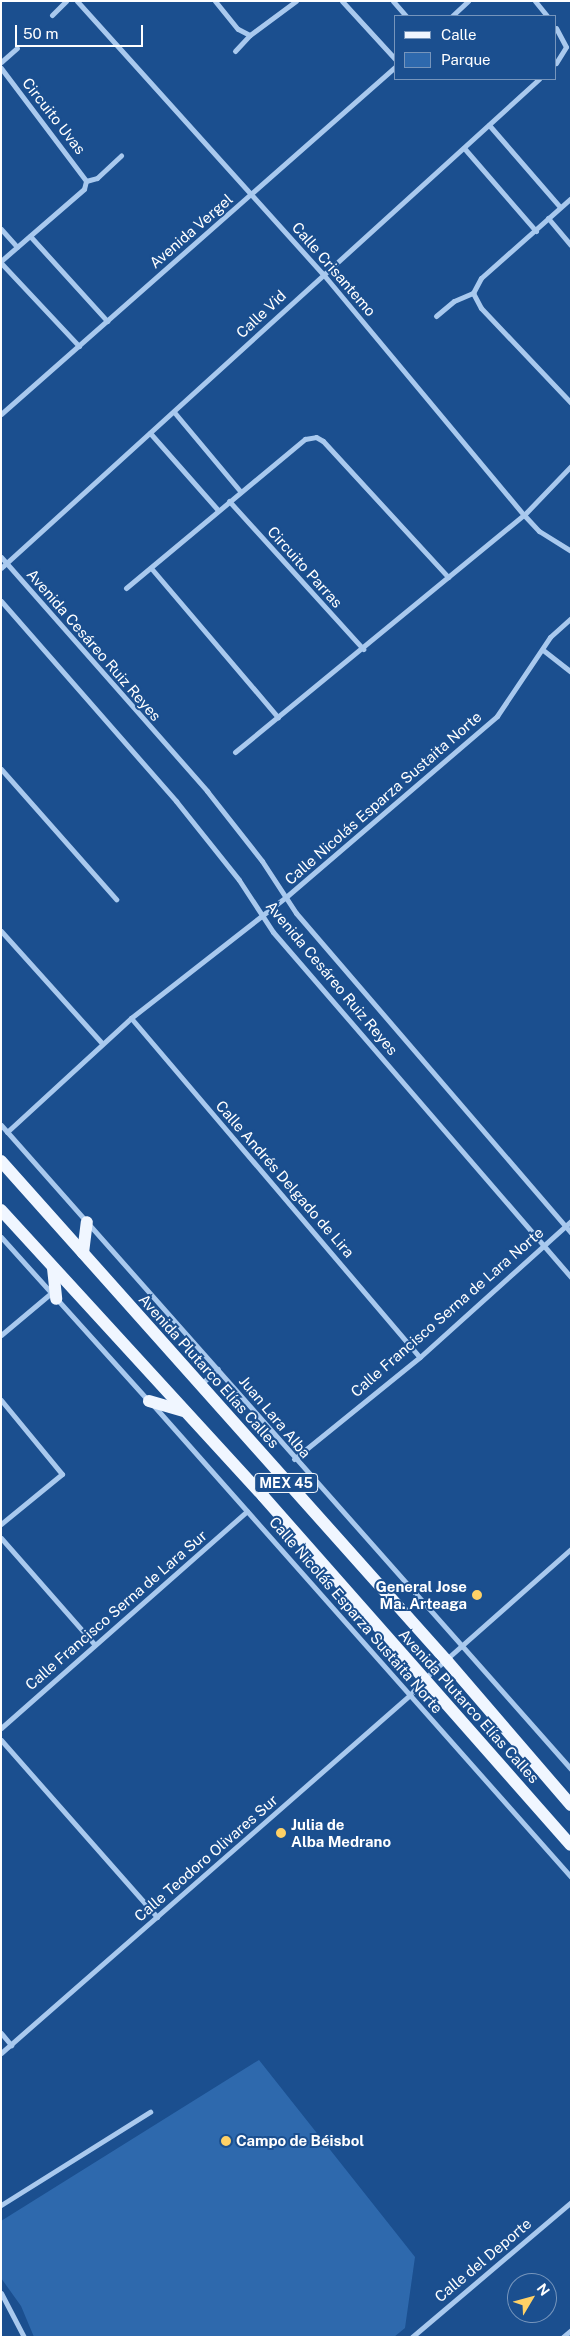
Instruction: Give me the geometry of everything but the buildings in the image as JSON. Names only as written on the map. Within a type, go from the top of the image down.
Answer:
[{"type":"main road","name":"Avenida Plutarco Elías Calles","points":[[1,1161],[447,1661],[571,1806]]},
{"type":"main road","name":"Avenida Plutarco Elías Calles","points":[[1,1210],[184,1411],[571,1845]]},
{"type":"main road","points":[[83,1253],[87,1222]]},
{"type":"main road","points":[[53,1268],[54,1296]]},
{"type":"main road","points":[[149,1400],[184,1411]]},
{"type":"street","points":[[52,15],[66,1]]},
{"type":"street","name":"Calle Crisantemo","points":[[77,1],[253,194],[323,274],[539,532],[571,551]]},
{"type":"street","points":[[215,1],[238,29],[250,35]]},
{"type":"street","points":[[235,50],[250,35],[296,1]]},
{"type":"street","points":[[342,1],[394,58]]},
{"type":"street","points":[[393,1],[405,15]]},
{"type":"street","points":[[453,15],[468,1]]},
{"type":"street","points":[[535,1],[546,15]]},
{"type":"street","points":[[557,30],[566,47],[557,61]]},
{"type":"street","points":[[1,62],[17,48]]},
{"type":"street","name":"Circuito Uvas","points":[[1,68],[86,180]]},
{"type":"street","name":"Avenida Vergel","points":[[1,414],[394,68]]},
{"type":"street","name":"Calle Vid","points":[[1,568],[538,80]]},
{"type":"street","points":[[489,125],[560,207]]},
{"type":"street","points":[[464,148],[536,231]]},
{"type":"street","points":[[79,346],[1,262],[84,189],[86,180],[97,178],[121,156]]},
{"type":"street","points":[[436,316],[454,301],[473,293],[481,278],[571,198]]},
{"type":"street","points":[[548,218],[571,245]]},
{"type":"street","points":[[1,229],[17,247]]},
{"type":"street","points":[[30,236],[107,321]]},
{"type":"street","points":[[473,293],[481,308],[571,403]]},
{"type":"street","points":[[174,412],[240,491]]},
{"type":"street","points":[[150,434],[218,510]]},
{"type":"street","points":[[126,588],[240,491],[305,439],[316,437],[324,441],[448,577]]},
{"type":"street","points":[[235,752],[363,649],[524,515],[571,466]]},
{"type":"street","name":"Circuito Parras","points":[[229,501],[363,649]]},
{"type":"street","name":"Avenida Cesáreo Ruiz Reyes","points":[[1,557],[207,792],[286,896],[296,913],[571,1233]]},
{"type":"street","points":[[151,568],[278,717]]},
{"type":"street","name":"Avenida Cesáreo Ruiz Reyes","points":[[1,601],[176,801],[239,880],[261,915],[571,1277]]},
{"type":"street","name":"Calle Nicolás Esparza Sustaita Norte","points":[[7,1132],[131,1018],[286,896],[497,716],[550,637],[571,618]]},
{"type":"street","points":[[543,650],[571,672]]},
{"type":"street","points":[[1,769],[116,900]]},
{"type":"street","points":[[1,931],[102,1043]]},
{"type":"street","name":"Calle Andrés Delgado de Lira","points":[[131,1018],[420,1357]]},
{"type":"street","name":"Juan Lara Alba","points":[[1,1125],[218,1369],[294,1459],[463,1645],[571,1769]]},
{"type":"street","name":"Calle Francisco Serna de Lara Norte","points":[[294,1459],[420,1357],[542,1245],[571,1221]]},
{"type":"street","name":"Calle Nicolás Esparza Sustaita Norte","points":[[1,1237],[149,1400],[571,1877]]},
{"type":"street","points":[[1,1335],[54,1296]]},
{"type":"street","points":[[200,1385],[218,1369]]},
{"type":"street","points":[[1,1400],[62,1474],[1,1524]]},
{"type":"street","name":"Calle Francisco Serna de Lara Sur","points":[[1,1728],[247,1511]]},
{"type":"street","points":[[1,1538],[94,1644]]},
{"type":"street","name":"Calle Teodoro Olivares Sur","points":[[1,2052],[410,1695],[424,1679],[447,1661],[571,1548]]},
{"type":"street","points":[[1,1740],[157,1917]]},
{"type":"street","points":[[1,2034],[11,2045]]},
{"type":"street","points":[[1,2205],[150,2112]]},
{"type":"street","name":"Calle del Deporte","points":[[412,2337],[571,2202]]},
{"type":"street","points":[[1,2293],[24,2337]]},
{"type":"street","points":[[563,2337],[571,2330]]},
{"type":"green space","name":"Campo de Béisbol","points":[[259,2060],[415,2257],[405,2328],[394,2337],[34,2337],[21,2306],[1,2278],[1,2221]]},
{"type":"place","name":"General Jose Ma. Arteaga","points":[[477,1595]]},
{"type":"place","name":"Julia de Alba Medrano","points":[[281,1833]]},
{"type":"place","name":"Campo de Béisbol","points":[[226,2141]]}]
